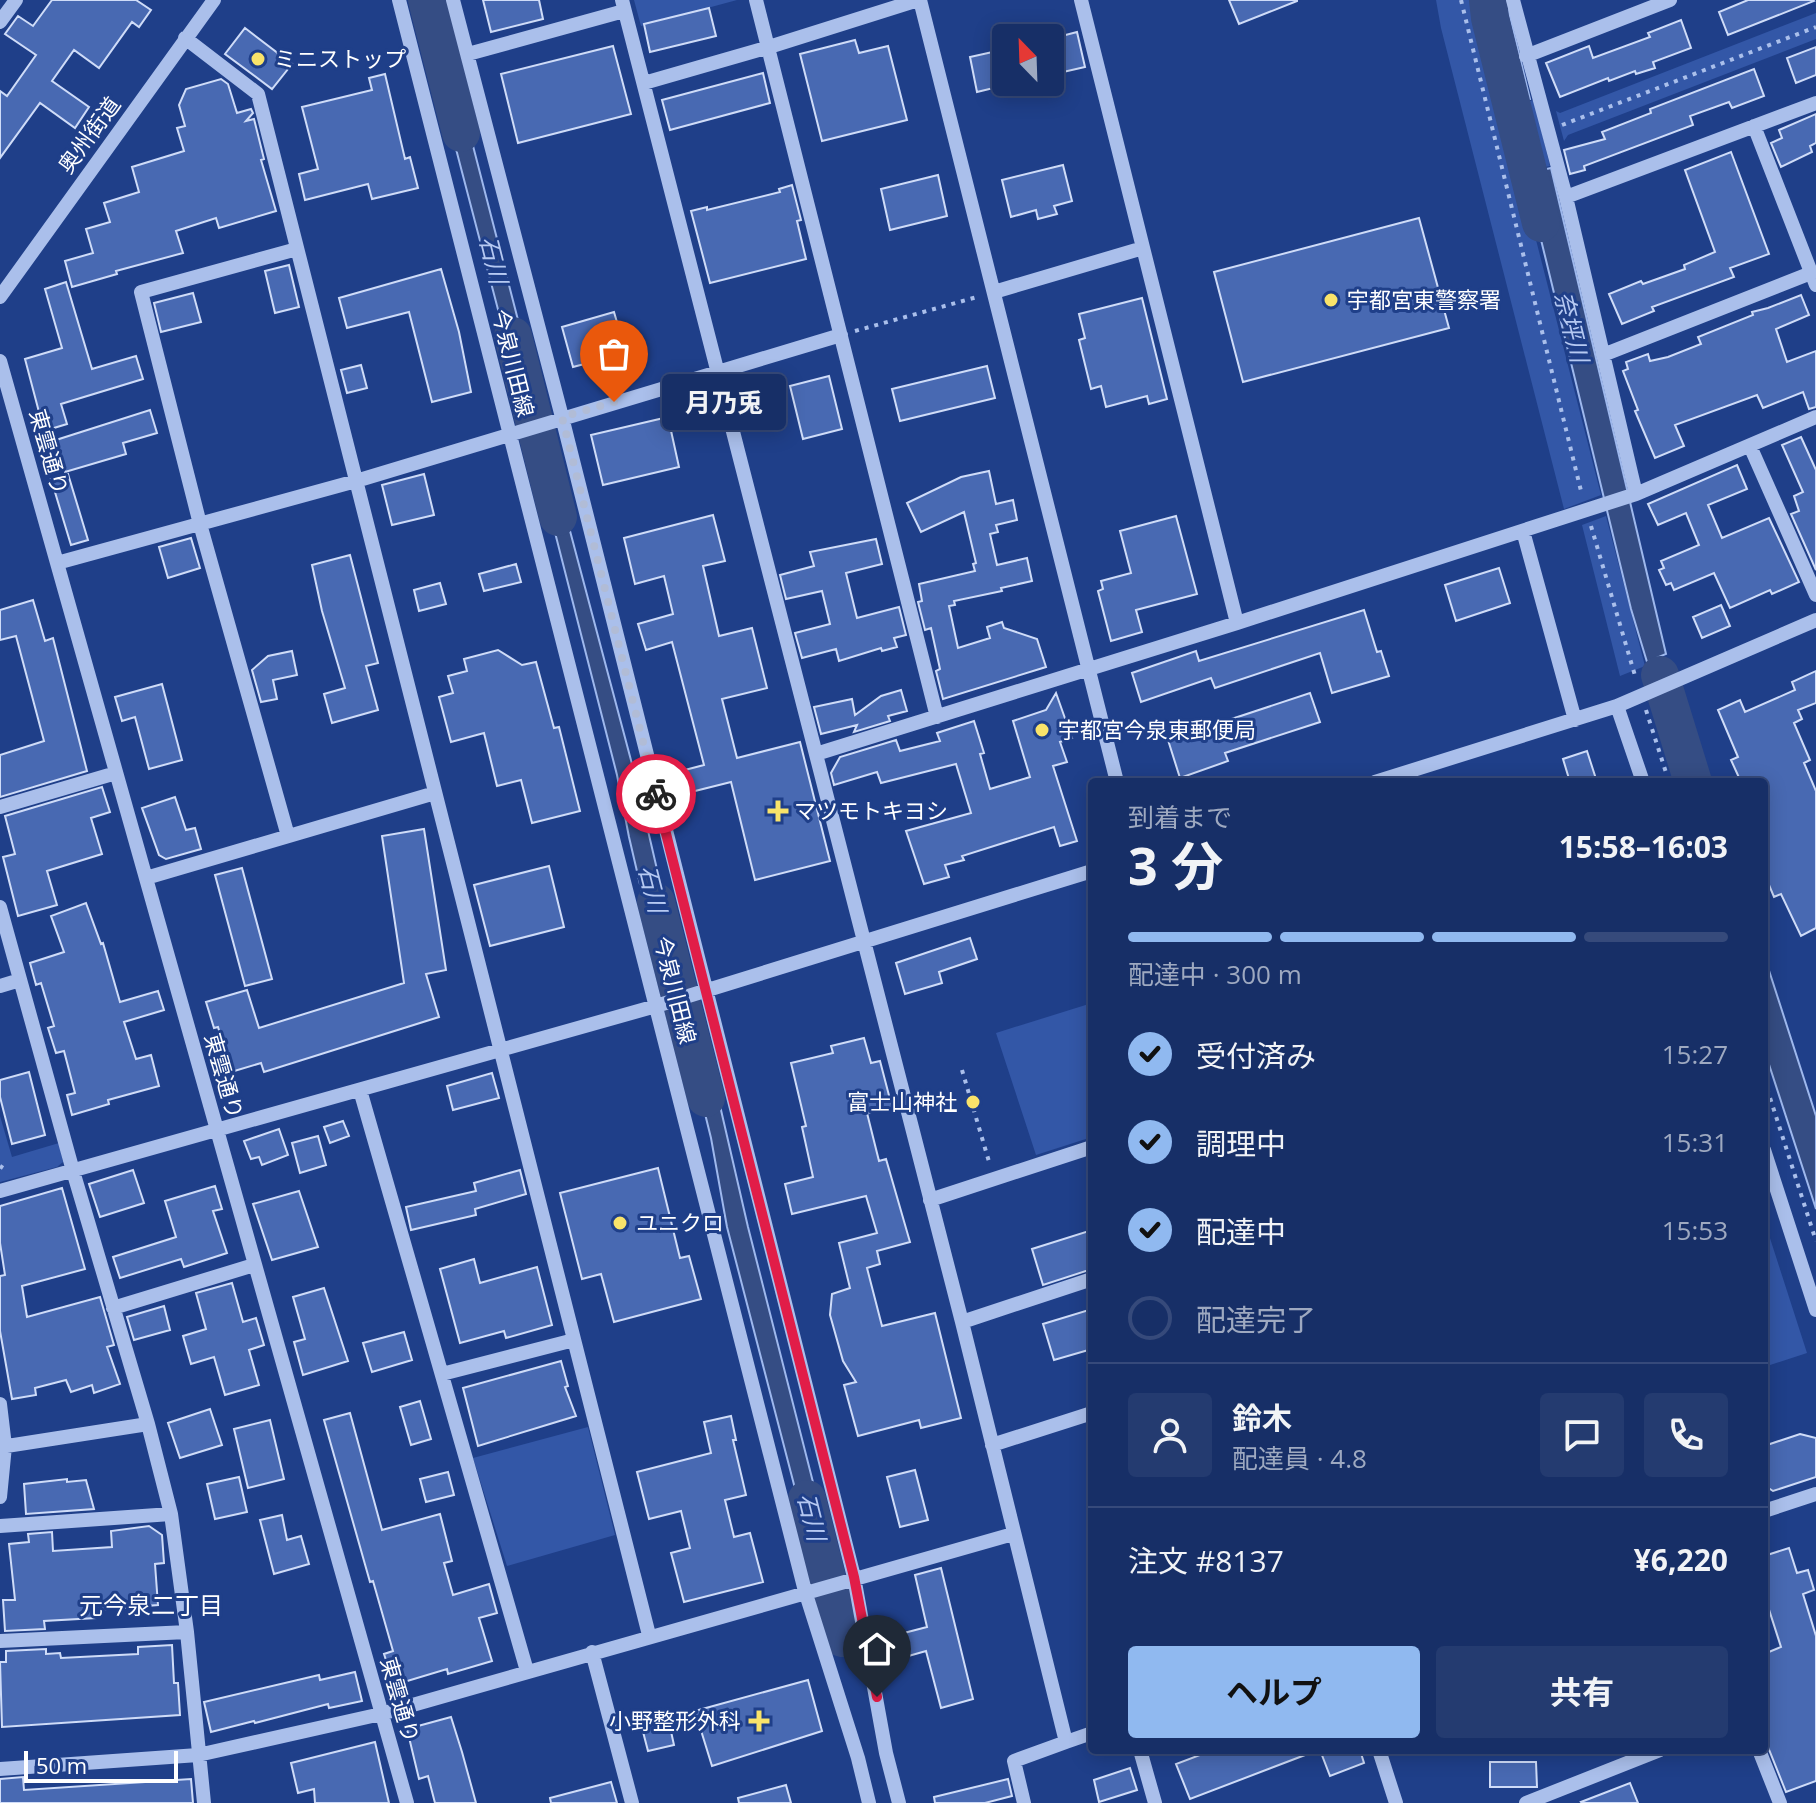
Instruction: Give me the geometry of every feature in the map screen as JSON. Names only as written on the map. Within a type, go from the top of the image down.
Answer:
[{"type":"street","points":[[0,22],[16,0]]},
{"type":"street","name":"奥州街道","points":[[0,297],[214,0]]},
{"type":"street","name":"今泉川田線","points":[[399,0],[805,1591],[858,1758],[869,1803]]},
{"type":"street","name":"今泉川田線","points":[[453,0],[562,417],[854,1577],[886,1753],[899,1803]]},
{"type":"street","points":[[756,0],[937,717]]},
{"type":"street","points":[[644,83],[919,0],[1116,778]]},
{"type":"street","points":[[1081,0],[1237,623]]},
{"type":"street","points":[[1513,0],[1566,197],[1603,355],[1630,496]]},
{"type":"street","points":[[1526,56],[1670,0]]},
{"type":"street","points":[[468,54],[623,6],[962,1322],[1066,1742]]},
{"type":"street","points":[[185,38],[258,94],[649,1635]]},
{"type":"street","points":[[1566,197],[1816,103]]},
{"type":"street","points":[[1603,355],[1814,279],[1754,126]]},
{"type":"street","points":[[994,292],[1143,248]]},
{"type":"street","points":[[288,836],[200,524],[141,292],[297,249]]},
{"type":"street","points":[[57,563],[356,481],[841,335]]},
{"type":"street","name":"東雲通り","points":[[0,361],[407,1803]]},
{"type":"street","points":[[816,754],[1602,506],[1816,417]]},
{"type":"street","points":[[1750,446],[1816,595]]},
{"type":"street","points":[[1523,531],[1575,720]]},
{"type":"street","points":[[1388,778],[1617,706],[1816,620]]},
{"type":"street","points":[[1617,706],[1642,778]]},
{"type":"street","points":[[0,807],[116,773]]},
{"type":"street","points":[[146,878],[435,793]]},
{"type":"street","points":[[0,1191],[706,992],[1088,872]]},
{"type":"street","points":[[0,907],[171,1514],[187,1632],[204,1803]]},
{"type":"street","points":[[0,986],[20,980]]},
{"type":"street","points":[[360,1090],[527,1671]]},
{"type":"street","points":[[930,1200],[1088,1148]]},
{"type":"street","points":[[1768,1162],[1816,1310]]},
{"type":"street","points":[[113,1308],[254,1265]]},
{"type":"street","points":[[962,1322],[1088,1280]]},
{"type":"street","points":[[442,1374],[574,1340]]},
{"type":"street","points":[[0,1404],[3,1446],[0,1497]]},
{"type":"street","points":[[992,1445],[1088,1414]]},
{"type":"street","points":[[3,1446],[148,1424]]},
{"type":"street","points":[[1768,1510],[1816,1494]]},
{"type":"street","points":[[0,1526],[171,1514]]},
{"type":"street","points":[[0,1769],[198,1755],[381,1714],[649,1635],[1013,1534]]},
{"type":"street","points":[[0,1641],[187,1632]]},
{"type":"street","points":[[592,1652],[632,1803]]},
{"type":"street","points":[[1024,1803],[1014,1761],[1088,1734]]},
{"type":"street","points":[[1141,1754],[1155,1803]]},
{"type":"street","points":[[1380,1754],[1396,1803]]},
{"type":"street","points":[[1526,1803],[1650,1754]]},
{"type":"street","points":[[1761,1754],[1780,1803]]},
{"type":"path","points":[[1461,0],[1586,510],[1648,694],[1668,778]]},
{"type":"path","points":[[1549,130],[1816,27]]},
{"type":"path","points":[[841,335],[994,292]]},
{"type":"path","points":[[962,1070],[994,1178]]},
{"type":"path","points":[[1768,1091],[1816,1241]]},
{"type":"shaded area","points":[[634,0],[737,0],[641,26]]},
{"type":"shaded area","points":[[1436,0],[1481,0],[1505,107],[1534,100],[1550,166],[1519,173],[1601,495],[1564,509],[1441,28]]},
{"type":"shaded area","points":[[1816,13],[1816,39],[1568,135],[1564,141],[1556,111],[1560,113]]},
{"type":"shaded area","points":[[1606,516],[1645,666],[1620,676],[1582,525]]},
{"type":"shaded area","points":[[1088,1004],[1088,1138],[1036,1155],[996,1033]]},
{"type":"shaded area","points":[[0,1116],[12,1157],[59,1143],[63,1162],[57,1167],[0,1182]]},
{"type":"shaded area","points":[[1768,1232],[1807,1353],[1768,1366]]},
{"type":"shaded area","points":[[588,1427],[615,1535],[507,1566],[473,1458]]},
{"type":"water","points":[[1484,0],[1506,0],[1530,99],[1508,105]]},
{"type":"water","points":[[456,80],[534,382],[518,386],[439,84]]},
{"type":"water","points":[[1551,168],[1666,654],[1647,662],[1631,609],[1525,174]]},
{"type":"water","points":[[553,467],[636,779],[676,951],[657,957],[617,775],[539,470]]},
{"type":"water","points":[[1691,729],[1707,778],[1677,778],[1664,740]]},
{"type":"water","points":[[1768,967],[1816,1116],[1816,1209],[1768,1061]]},
{"type":"water","points":[[706,1045],[748,1227],[829,1545],[811,1550],[727,1227],[711,1138],[689,1049]]},
{"type":"building","points":[[52,0],[136,0],[151,10],[139,27],[132,22],[99,68],[74,50],[52,81],[89,107],[75,128],[40,103],[0,158],[0,91],[7,96],[36,55],[5,34],[18,16],[33,26]]},
{"type":"building","points":[[483,0],[539,0],[543,19],[491,32]]},
{"type":"building","points":[[1229,0],[1297,0],[1297,1],[1239,24]]},
{"type":"building","points":[[1748,0],[1814,1],[1728,35],[1719,12]]},
{"type":"building","points":[[709,8],[716,36],[650,52],[644,24]]},
{"type":"building","points":[[1681,20],[1691,48],[1653,62],[1655,68],[1636,74],[1635,71],[1609,81],[1608,78],[1560,97],[1546,63],[1589,46],[1593,58],[1650,37],[1648,33]]},
{"type":"building","name":"ミニストップ","points":[[245,28],[292,64],[272,89],[225,54]]},
{"type":"building","points":[[1077,32],[1085,67],[1064,72],[1064,35]]},
{"type":"building","points":[[855,40],[859,53],[888,46],[907,120],[822,141],[800,54]]},
{"type":"building","points":[[613,46],[631,114],[518,143],[501,74]]},
{"type":"building","points":[[1816,47],[1816,75],[1796,83],[1787,58]]},
{"type":"building","points":[[992,52],[992,88],[977,92],[970,57]]},
{"type":"building","points":[[1754,69],[1764,96],[1732,108],[1729,102],[1690,116],[1693,125],[1570,174],[1564,150],[1605,139],[1602,132],[1651,113],[1650,109]]},
{"type":"building","points":[[763,73],[770,103],[670,130],[662,100]]},
{"type":"building","points":[[385,74],[405,159],[410,157],[418,188],[372,199],[368,184],[305,200],[299,174],[318,169],[302,107],[372,90],[369,78]]},
{"type":"building","points":[[221,79],[228,84],[237,113],[251,109],[253,113],[246,121],[254,119],[264,159],[261,160],[276,211],[219,228],[216,218],[176,231],[183,253],[116,271],[117,274],[72,287],[65,261],[93,253],[86,229],[110,222],[104,203],[139,192],[132,167],[184,151],[177,128],[185,126],[179,105],[186,89]]},
{"type":"building","points":[[1816,114],[1816,143],[1810,146],[1812,152],[1781,167],[1771,143],[1782,138],[1779,130]]},
{"type":"building","points":[[1731,152],[1769,254],[1730,268],[1734,277],[1652,307],[1654,311],[1622,324],[1609,294],[1685,269],[1684,265],[1715,252],[1685,170]]},
{"type":"building","points":[[1063,165],[1072,201],[1054,206],[1057,214],[1038,219],[1036,210],[1011,217],[1002,180]]},
{"type":"building","points":[[938,175],[947,216],[890,230],[881,189]]},
{"type":"building","points":[[792,185],[806,259],[710,283],[691,211],[780,192],[779,189]]},
{"type":"building","name":"宇都宮東警察署","points":[[1419,218],[1449,328],[1243,382],[1214,272]]},
{"type":"building","points":[[289,265],[299,307],[275,313],[265,271]]},
{"type":"building","points":[[441,269],[459,332],[471,392],[432,402],[409,312],[347,328],[339,298]]},
{"type":"building","points":[[66,282],[92,369],[136,356],[143,379],[61,404],[67,424],[44,431],[25,359],[62,348],[45,289]]},
{"type":"building","points":[[193,293],[201,322],[161,332],[154,303]]},
{"type":"building","points":[[1801,295],[1809,315],[1776,329],[1787,362],[1816,351],[1816,407],[1809,409],[1803,392],[1763,408],[1757,395],[1675,425],[1684,446],[1655,458],[1635,411],[1638,410],[1623,371],[1628,369],[1626,362],[1648,354],[1650,361],[1668,357],[1701,344],[1698,337],[1753,315],[1752,312]]},
{"type":"building","points":[[1142,298],[1167,399],[1149,404],[1147,396],[1106,407],[1101,386],[1091,389],[1079,340],[1085,338],[1079,314]]},
{"type":"building","points":[[614,312],[626,353],[573,367],[562,327]]},
{"type":"building","points":[[361,365],[367,388],[347,393],[341,370]]},
{"type":"building","points":[[987,366],[995,398],[900,421],[892,389]]},
{"type":"building","points":[[829,376],[842,429],[803,439],[790,386]]},
{"type":"building","points":[[150,410],[157,433],[123,443],[126,454],[65,472],[56,440]]},
{"type":"building","points":[[668,417],[679,467],[603,485],[591,435]]},
{"type":"building","points":[[1801,437],[1816,470],[1816,570],[1791,514],[1799,511],[1794,496],[1803,492],[1782,445]]},
{"type":"building","points":[[1737,465],[1747,489],[1708,505],[1722,538],[1769,518],[1799,582],[1772,594],[1770,590],[1730,608],[1714,573],[1674,590],[1671,583],[1666,585],[1659,570],[1664,568],[1661,561],[1699,545],[1686,513],[1658,525],[1648,504]]},
{"type":"building","points":[[989,471],[996,504],[1013,500],[1017,520],[996,525],[998,532],[990,534],[997,565],[1027,558],[1032,581],[954,601],[955,605],[949,606],[958,648],[990,638],[987,627],[1002,622],[1004,628],[1037,639],[1046,667],[943,699],[931,628],[925,630],[918,602],[922,601],[919,584],[975,571],[973,564],[976,563],[964,512],[921,532],[907,503],[961,477]]},
{"type":"building","points":[[68,474],[88,540],[71,545],[51,479]]},
{"type":"building","points":[[424,474],[434,515],[392,525],[382,485]]},
{"type":"building","points":[[713,515],[725,561],[703,566],[719,636],[752,628],[767,688],[722,699],[737,758],[800,742],[830,861],[755,880],[731,782],[687,793],[681,771],[704,765],[672,642],[646,650],[638,624],[673,614],[664,576],[635,584],[624,538]]},
{"type":"building","points":[[1176,516],[1197,594],[1136,610],[1142,632],[1111,641],[1098,591],[1103,589],[1101,581],[1131,573],[1120,531]]},
{"type":"building","points":[[191,538],[200,568],[168,578],[159,547]]},
{"type":"building","points":[[876,539],[882,564],[846,573],[857,618],[899,607],[906,635],[894,638],[897,647],[882,651],[881,648],[839,661],[836,649],[802,658],[795,633],[830,624],[822,591],[786,599],[780,575],[814,566],[810,552]]},
{"type":"building","points":[[350,555],[378,663],[366,666],[378,710],[332,723],[324,694],[345,688],[312,565]]},
{"type":"building","points":[[516,564],[521,582],[484,591],[479,574]]},
{"type":"building","points":[[1499,568],[1510,603],[1456,621],[1445,585]]},
{"type":"building","points":[[440,583],[446,604],[419,611],[414,590]]},
{"type":"building","points":[[33,600],[45,641],[53,638],[87,771],[0,797],[0,755],[44,741],[16,636],[0,640],[0,610]]},
{"type":"building","points":[[1721,605],[1730,626],[1702,638],[1693,617]]},
{"type":"building","points":[[1364,610],[1377,652],[1381,651],[1389,676],[1332,693],[1320,653],[1215,688],[1211,678],[1141,702],[1132,673],[1196,651],[1199,661]]},
{"type":"building","points":[[498,650],[522,665],[536,662],[554,728],[559,727],[580,811],[532,823],[521,780],[497,786],[484,733],[451,742],[439,697],[453,693],[448,676],[467,671],[464,659]]},
{"type":"building","points":[[292,651],[297,675],[273,680],[277,699],[261,702],[252,670],[268,656]]},
{"type":"building","points":[[1816,671],[1816,703],[1798,710],[1802,719],[1794,723],[1810,760],[1804,763],[1816,791],[1816,928],[1801,936],[1781,894],[1774,897],[1768,883],[1768,778],[1739,778],[1731,760],[1738,757],[1718,710],[1740,700],[1745,712],[1795,690],[1792,682]]},
{"type":"building","points":[[162,684],[182,760],[149,769],[135,717],[122,721],[115,697]]},
{"type":"building","points":[[901,690],[907,711],[888,716],[890,721],[854,732],[857,725],[821,734],[814,707],[852,699],[855,715],[881,696]]},
{"type":"building","points":[[1056,693],[1072,738],[1060,742],[1067,762],[1053,766],[1077,841],[1060,846],[1054,827],[962,856],[964,860],[945,865],[949,877],[924,884],[906,831],[971,813],[956,764],[881,783],[877,772],[834,785],[831,773],[840,757],[896,740],[900,751],[940,741],[937,733],[974,721],[984,753],[980,754],[990,789],[1030,777],[1013,721],[1046,710]]},
{"type":"building","points":[[1310,693],[1320,722],[1225,753],[1228,761],[1180,778],[1168,740]]},
{"type":"building","points":[[1587,751],[1596,778],[1569,778],[1563,759]]},
{"type":"building","points":[[102,787],[110,812],[91,818],[102,854],[47,871],[57,905],[18,916],[3,857],[15,854],[5,816]]},
{"type":"building","points":[[175,797],[186,830],[195,828],[201,849],[166,859],[159,855],[142,808]]},
{"type":"building","points":[[424,829],[446,970],[426,974],[439,1017],[264,1072],[261,1063],[231,1072],[218,1027],[214,1028],[206,1002],[247,990],[259,1028],[404,983],[382,836]]},
{"type":"building","points":[[549,866],[564,927],[490,946],[474,885]]},
{"type":"building","points":[[242,868],[272,979],[245,986],[215,875]]},
{"type":"building","points":[[86,903],[103,943],[120,1002],[158,991],[164,1010],[124,1022],[136,1059],[151,1055],[159,1086],[108,1100],[109,1104],[72,1115],[67,1095],[75,1093],[64,1051],[56,1053],[48,1028],[54,1026],[41,983],[36,985],[30,963],[64,952],[51,916]]},
{"type":"building","points":[[970,938],[977,959],[939,972],[942,983],[905,994],[896,963]]},
{"type":"building","points":[[864,1038],[871,1063],[880,1061],[892,1107],[867,1113],[879,1161],[886,1159],[910,1242],[877,1251],[880,1264],[867,1268],[882,1326],[935,1313],[961,1418],[921,1428],[919,1420],[858,1436],[844,1385],[856,1382],[843,1361],[830,1315],[832,1294],[850,1288],[839,1243],[877,1233],[866,1196],[792,1214],[785,1184],[813,1177],[802,1127],[806,1126],[791,1063],[833,1053],[831,1046]]},
{"type":"building","points":[[29,1072],[45,1135],[12,1144],[0,1097],[0,1080]]},
{"type":"building","points":[[492,1073],[499,1098],[453,1110],[447,1086]]},
{"type":"building","points":[[343,1121],[349,1136],[330,1143],[324,1127]]},
{"type":"building","points":[[279,1129],[288,1155],[262,1165],[259,1157],[251,1159],[244,1141]]},
{"type":"building","points":[[318,1136],[326,1165],[300,1173],[292,1143]]},
{"type":"building","name":"ユニクロ","points":[[658,1168],[680,1258],[689,1256],[701,1299],[614,1322],[601,1274],[582,1279],[560,1193]]},
{"type":"building","points":[[133,1170],[144,1203],[100,1217],[89,1184]]},
{"type":"building","points":[[520,1170],[526,1194],[475,1209],[476,1215],[411,1230],[406,1207],[476,1191],[474,1183]]},
{"type":"building","points":[[215,1186],[222,1209],[213,1211],[227,1253],[184,1267],[181,1259],[120,1278],[113,1257],[176,1237],[165,1201]]},
{"type":"building","points":[[62,1188],[85,1269],[22,1286],[27,1317],[100,1297],[114,1345],[107,1347],[120,1384],[94,1393],[92,1385],[71,1392],[66,1380],[35,1388],[36,1395],[12,1399],[0,1331],[0,1276],[5,1275],[0,1243],[0,1206]]},
{"type":"building","points":[[299,1191],[318,1247],[272,1260],[253,1204]]},
{"type":"building","points":[[1088,1231],[1088,1270],[1043,1285],[1032,1249]]},
{"type":"building","points":[[474,1259],[480,1283],[537,1267],[552,1325],[506,1338],[504,1331],[460,1343],[440,1269]]},
{"type":"building","points":[[232,1283],[243,1322],[256,1318],[264,1345],[249,1350],[259,1385],[225,1395],[214,1357],[191,1364],[183,1336],[206,1329],[196,1293]]},
{"type":"building","points":[[324,1288],[348,1361],[303,1375],[294,1342],[305,1339],[293,1297]]},
{"type":"building","points":[[164,1306],[170,1330],[134,1340],[127,1317]]},
{"type":"building","points":[[1088,1310],[1088,1350],[1054,1360],[1043,1324]]},
{"type":"building","points":[[404,1332],[412,1360],[372,1372],[363,1343]]},
{"type":"building","points":[[561,1361],[568,1386],[565,1387],[576,1416],[478,1446],[463,1388]]},
{"type":"building","points":[[420,1401],[431,1439],[411,1445],[400,1407]]},
{"type":"building","points":[[210,1409],[222,1445],[180,1458],[168,1423]]},
{"type":"building","points":[[350,1413],[382,1530],[440,1514],[452,1561],[444,1563],[453,1595],[489,1584],[497,1613],[479,1618],[492,1661],[448,1674],[447,1669],[394,1685],[384,1654],[393,1651],[324,1420]]},
{"type":"building","points":[[731,1416],[736,1440],[733,1440],[746,1495],[725,1500],[734,1537],[750,1533],[763,1582],[684,1602],[671,1553],[690,1548],[681,1511],[649,1519],[637,1472],[711,1453],[704,1422]]},
{"type":"building","points":[[270,1420],[284,1479],[248,1488],[234,1429]]},
{"type":"building","points":[[1800,1434],[1816,1438],[1816,1477],[1773,1491],[1768,1488],[1768,1445]]},
{"type":"building","points":[[915,1470],[928,1520],[900,1527],[887,1477]]},
{"type":"building","points":[[448,1472],[454,1495],[426,1502],[420,1479]]},
{"type":"building","points":[[239,1477],[247,1512],[215,1519],[207,1484]]},
{"type":"building","points":[[67,1479],[67,1482],[86,1480],[94,1509],[26,1514],[24,1484]]},
{"type":"building","points":[[282,1515],[287,1540],[301,1536],[309,1564],[274,1574],[260,1520]]},
{"type":"building","points":[[149,1526],[162,1535],[164,1563],[155,1564],[158,1605],[95,1610],[96,1618],[44,1621],[45,1629],[5,1631],[3,1600],[15,1600],[9,1544],[29,1542],[28,1534],[52,1532],[53,1551],[112,1547],[111,1531]]},
{"type":"building","points":[[1789,1548],[1797,1573],[1808,1570],[1814,1590],[1803,1594],[1816,1636],[1816,1781],[1786,1792],[1768,1747],[1768,1652],[1781,1647],[1768,1606],[1768,1555]]},
{"type":"building","points":[[941,1568],[973,1699],[941,1708],[926,1651],[905,1657],[900,1634],[927,1627],[915,1575]]},
{"type":"building","points":[[172,1645],[180,1715],[2,1727],[0,1662],[6,1662],[6,1651],[46,1649],[46,1654],[60,1653],[61,1658],[138,1654],[138,1647]]},
{"type":"building","points":[[355,1672],[362,1701],[329,1708],[328,1704],[211,1732],[204,1702],[319,1675],[320,1680]]},
{"type":"building","name":"小野整形外科","points":[[808,1680],[822,1731],[712,1766],[695,1711]]},
{"type":"building","points":[[451,1717],[476,1803],[435,1803],[428,1776],[419,1779],[407,1729]]},
{"type":"building","points":[[668,1718],[674,1745],[648,1751],[641,1724]]},
{"type":"building","points":[[375,1742],[389,1803],[315,1803],[314,1789],[298,1793],[291,1763]]},
{"type":"building","points":[[1202,1754],[1308,1754],[1190,1799],[1176,1764]]},
{"type":"building","points":[[1322,1754],[1361,1754],[1364,1763],[1330,1776]]},
{"type":"building","points":[[1490,1762],[1536,1762],[1537,1787],[1490,1787]]},
{"type":"building","points":[[1130,1768],[1137,1790],[1099,1802],[1094,1780]]},
{"type":"building","points":[[23,1777],[24,1790],[191,1779],[193,1803],[0,1803],[0,1779]]},
{"type":"building","points":[[1008,1779],[1012,1796],[985,1803],[935,1803],[934,1797]]},
{"type":"building","points":[[611,1782],[617,1803],[551,1803],[550,1798]]},
{"type":"building","points":[[1630,1783],[1638,1803],[1581,1802]]},
{"type":"building","points":[[786,1785],[791,1803],[739,1803],[738,1798]]},
{"type":"waterway","name":"石川","points":[[427,0],[461,133]]},
{"type":"waterway","name":"奈坪川","points":[[1488,0],[1541,223]]},
{"type":"waterway","name":"石川","points":[[513,336],[558,517]]},
{"type":"waterway","name":"奈坪川","points":[[1660,675],[1692,778]]},
{"type":"waterway","name":"石川","points":[[656,902],[706,1098]]},
{"type":"waterway","name":"石川","points":[[807,1499],[842,1638]]},
{"type":"way so far","points":[[614,402],[562,417],[656,794]]},
{"type":"place","name":"ミニストップ","points":[[258,59]]},
{"type":"place","name":"宇都宮東警察署","points":[[1331,300]]},
{"type":"place","name":"月乃兎","points":[[614,402]]},
{"type":"place","name":"宇都宮今泉東郵便局","points":[[1042,730]]},
{"type":"place","name":"マツモトキヨシ","points":[[778,811]]},
{"type":"place","name":"富士山神社","points":[[973,1102]]},
{"type":"place","name":"ユニクロ","points":[[620,1223]]},
{"type":"place","name":"小野整形外科","points":[[759,1721]]},
{"type":"district","name":"元今泉二丁目","points":[[151,1606]]},
{"type":"route","points":[[656,794],[854,1577],[877,1697]]}]
